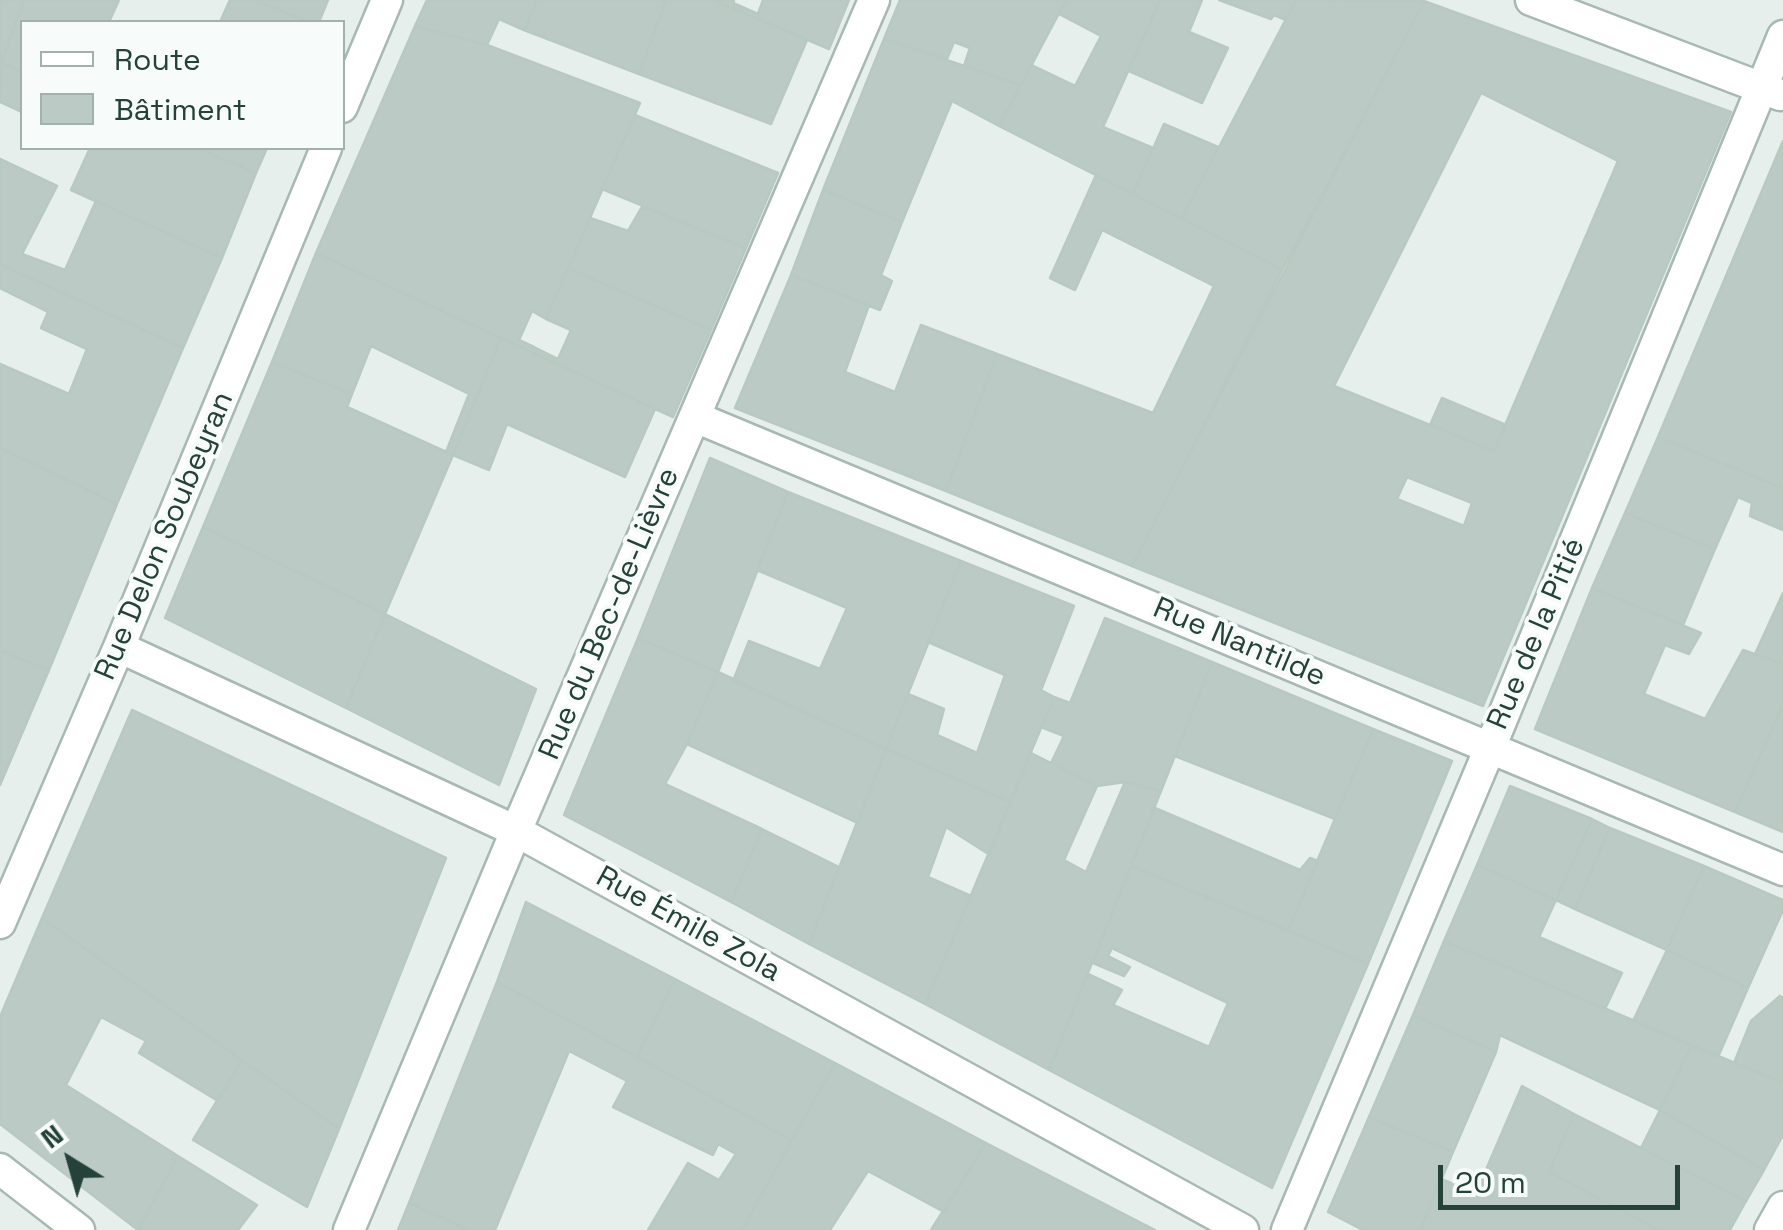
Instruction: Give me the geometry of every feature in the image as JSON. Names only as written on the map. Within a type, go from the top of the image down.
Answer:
[{"type":"street","points":[[345,100],[387,0]]},
{"type":"street","name":"Rue du Bec-de-Lièvre","points":[[349,1230],[516,831],[874,0]]},
{"type":"street","points":[[1531,0],[1774,92]]},
{"type":"street","name":"Rue de la Pitié","points":[[1286,1230],[1774,92],[1783,36]]},
{"type":"street","name":"Rue Delon Soubeyran","points":[[0,923],[119,648],[325,150]]},
{"type":"street","name":"Rue Nantilde","points":[[695,417],[1783,870]]},
{"type":"street","name":"Rue Émile Zola","points":[[119,648],[516,831],[1243,1230]]},
{"type":"street","points":[[0,1169],[79,1230]]},
{"type":"street","points":[[1770,1230],[1783,1207]]},
{"type":"building","points":[[0,0],[24,0],[1,62],[0,62]]},
{"type":"building","points":[[24,0],[119,0],[110,20],[20,20],[20,71],[1,62]]},
{"type":"building","points":[[230,0],[253,0],[304,20],[221,20]]},
{"type":"building","points":[[253,0],[328,0],[320,20],[304,20]]},
{"type":"building","points":[[427,0],[537,0],[524,30],[499,19],[487,45],[415,26]]},
{"type":"building","points":[[537,0],[666,0],[639,74],[524,30]]},
{"type":"building","points":[[666,0],[714,0],[807,40],[771,124],[639,74]]},
{"type":"building","points":[[714,0],[734,0],[733,3],[758,14],[763,0],[849,0],[829,49]]},
{"type":"building","points":[[900,0],[1066,0],[1021,85],[964,66],[970,48],[954,42],[947,59],[884,39]]},
{"type":"building","points":[[1066,0],[1160,0],[1103,127],[1153,148],[1133,194],[999,126],[1031,65],[1075,86],[1101,36],[1059,14]]},
{"type":"building","points":[[1160,0],[1202,0],[1189,32],[1228,48],[1202,103],[1129,71]]},
{"type":"building","points":[[1219,0],[1296,0],[1286,20],[1274,15],[1271,19]]},
{"type":"building","points":[[1296,0],[1424,1],[1282,270],[1182,218]]},
{"type":"building","points":[[1424,1],[1731,112],[1483,706],[1132,566]],"holes":[[[1481,93],[1618,161],[1494,451],[1334,386]],[[1407,477],[1472,503],[1464,526],[1397,499]]]},
{"type":"building","points":[[415,26],[487,45],[640,103],[546,319],[532,311],[519,340],[534,347],[531,352],[316,253]]},
{"type":"building","points":[[884,39],[1021,85],[999,126],[952,101],[902,222],[823,190]]},
{"type":"building","points":[[1,62],[20,71],[20,111],[0,102]]},
{"type":"building","points":[[635,115],[778,173],[746,248],[602,189]]},
{"type":"building","points":[[1164,124],[1218,147],[1182,218],[1133,194]]},
{"type":"building","points":[[1783,141],[1783,488],[1658,437]]},
{"type":"building","points":[[89,150],[202,150],[256,173],[222,258],[71,190]]},
{"type":"building","points":[[202,150],[266,150],[256,173]]},
{"type":"building","points":[[0,159],[57,186],[22,254],[65,270],[96,201],[222,258],[183,348],[0,264]]},
{"type":"building","points":[[1096,175],[1282,270],[1132,566],[946,491],[997,354],[1153,413],[1214,286],[1102,230],[1075,290],[1050,278]]},
{"type":"building","points":[[823,190],[902,222],[881,275],[892,281],[880,310],[791,275]]},
{"type":"building","points":[[642,207],[746,248],[711,330],[568,268],[590,218],[628,231]]},
{"type":"building","points":[[316,253],[501,338],[453,455],[446,452],[469,394],[371,346],[352,394],[272,362]]},
{"type":"building","points":[[0,264],[183,348],[117,504],[0,448],[0,364],[69,394],[87,349],[41,328],[48,312],[0,288]]},
{"type":"building","points":[[568,268],[711,330],[673,417],[531,352],[534,347],[558,359],[571,330],[546,319]]},
{"type":"building","points":[[791,275],[869,305],[845,372],[895,392],[921,325],[997,354],[946,491],[735,408]]},
{"type":"building","points":[[501,338],[655,409],[625,477],[507,424],[489,470],[453,455]]},
{"type":"building","points":[[272,362],[352,394],[347,407],[453,455],[385,614],[203,527]]},
{"type":"building","points":[[1442,398],[1506,425],[1494,451],[1430,425]]},
{"type":"building","points":[[1658,437],[1783,488],[1783,530],[1750,516],[1752,503],[1738,497],[1715,549],[1625,513]]},
{"type":"building","points":[[0,448],[117,504],[49,670],[0,651]]},
{"type":"building","points":[[710,458],[788,492],[718,672],[638,638]]},
{"type":"building","points":[[788,492],[961,561],[886,749],[733,681],[749,641],[820,669],[847,608],[757,570]]},
{"type":"building","points":[[1625,513],[1715,549],[1683,625],[1592,588]]},
{"type":"building","points":[[203,527],[385,614],[346,708],[165,618]]},
{"type":"building","points":[[961,561],[1074,606],[1041,690],[1054,697],[1010,802],[886,749],[908,694],[944,709],[937,735],[977,753],[1005,675],[928,642]]},
{"type":"building","points":[[1592,588],[1701,633],[1689,654],[1665,645],[1644,694],[1705,719],[1743,650],[1783,664],[1783,705],[1735,812],[1535,729]]},
{"type":"building","points":[[1783,593],[1783,664],[1755,654]]},
{"type":"building","points":[[385,614],[536,689],[499,785],[346,708]]},
{"type":"building","points":[[1105,618],[1212,662],[1161,791],[1125,782],[1097,786],[1051,763],[1064,736],[1041,727],[1054,697],[1070,703]]},
{"type":"building","points":[[638,638],[718,672],[665,784],[762,829],[731,902],[564,815]]},
{"type":"building","points":[[0,651],[49,670],[0,785]]},
{"type":"building","points":[[1212,662],[1373,729],[1335,819],[1175,756]]},
{"type":"building","points":[[718,672],[886,749],[858,823],[687,744]]},
{"type":"building","points":[[1783,705],[1783,832],[1735,812]]},
{"type":"building","points":[[132,710],[446,858],[339,1129],[42,918]]},
{"type":"building","points":[[1373,729],[1452,761],[1368,964],[1288,930]]},
{"type":"building","points":[[886,749],[1010,802],[990,855],[946,827],[928,877],[971,896],[925,1004],[809,944]]},
{"type":"building","points":[[1031,753],[1097,786],[1064,860],[1086,872],[1125,782],[1161,791],[1049,1070],[925,1004]]},
{"type":"building","points":[[1510,786],[1592,819],[1556,900],[1477,865]]},
{"type":"building","points":[[1155,808],[1300,870],[1310,858],[1318,861],[1288,930],[1131,866]]},
{"type":"building","points":[[1592,819],[1610,828],[1575,909],[1556,900]]},
{"type":"building","points":[[1610,828],[1704,866],[1667,950],[1575,909]]},
{"type":"building","points":[[762,829],[839,867],[809,944],[731,902]]},
{"type":"building","points":[[1477,865],[1556,900],[1539,937],[1622,973],[1605,1009],[1444,941]]},
{"type":"building","points":[[1131,866],[1368,964],[1272,1188],[1049,1070],[1088,974],[1122,990],[1113,1005],[1209,1047],[1228,1003],[1112,948],[1108,956],[1130,967],[1124,976],[1093,963]]},
{"type":"building","points":[[1704,866],[1783,900],[1783,910],[1748,988],[1667,950]]},
{"type":"building","points":[[526,902],[675,979],[637,1057],[497,982]]},
{"type":"building","points":[[42,918],[242,1060],[218,1101],[139,1053],[146,1041],[101,1017],[66,1085],[178,1156],[138,1230],[0,1124],[0,1017]]},
{"type":"building","points":[[1444,941],[1692,1045],[1660,1110],[1500,1035],[1496,1052],[1413,1015]]},
{"type":"building","points":[[1667,950],[1748,988],[1718,1057],[1633,1021]]},
{"type":"building","points":[[675,979],[835,1063],[792,1140],[637,1057]]},
{"type":"building","points":[[497,982],[792,1140],[742,1230],[648,1230],[688,1163],[719,1180],[736,1154],[718,1144],[713,1155],[613,1107],[627,1081],[569,1051],[495,1230],[470,1230],[409,1203]]},
{"type":"building","points":[[1780,996],[1783,1083],[1734,1063],[1751,1021]]},
{"type":"building","points":[[1413,1015],[1496,1052],[1453,1152],[1369,1117]]},
{"type":"building","points":[[1692,1045],[1783,1083],[1783,1135],[1764,1170],[1660,1110]]},
{"type":"building","points":[[242,1060],[339,1129],[307,1207],[193,1140]]},
{"type":"building","points":[[835,1063],[986,1143],[944,1212],[868,1171],[830,1230],[742,1230]]},
{"type":"building","points":[[1522,1086],[1574,1114],[1549,1172],[1659,1230],[1420,1230],[1441,1179],[1476,1193]]},
{"type":"building","points":[[1660,1110],[1764,1170],[1746,1201],[1641,1148]]},
{"type":"building","points":[[1574,1114],[1746,1201],[1730,1230],[1659,1230],[1549,1172]]},
{"type":"building","points":[[1369,1117],[1453,1152],[1420,1230],[1363,1230],[1328,1212]]},
{"type":"building","points":[[986,1143],[1155,1230],[931,1230]]},
{"type":"building","points":[[178,1156],[257,1205],[238,1230],[138,1230]]},
{"type":"building","points":[[409,1203],[470,1230],[398,1230]]}]
